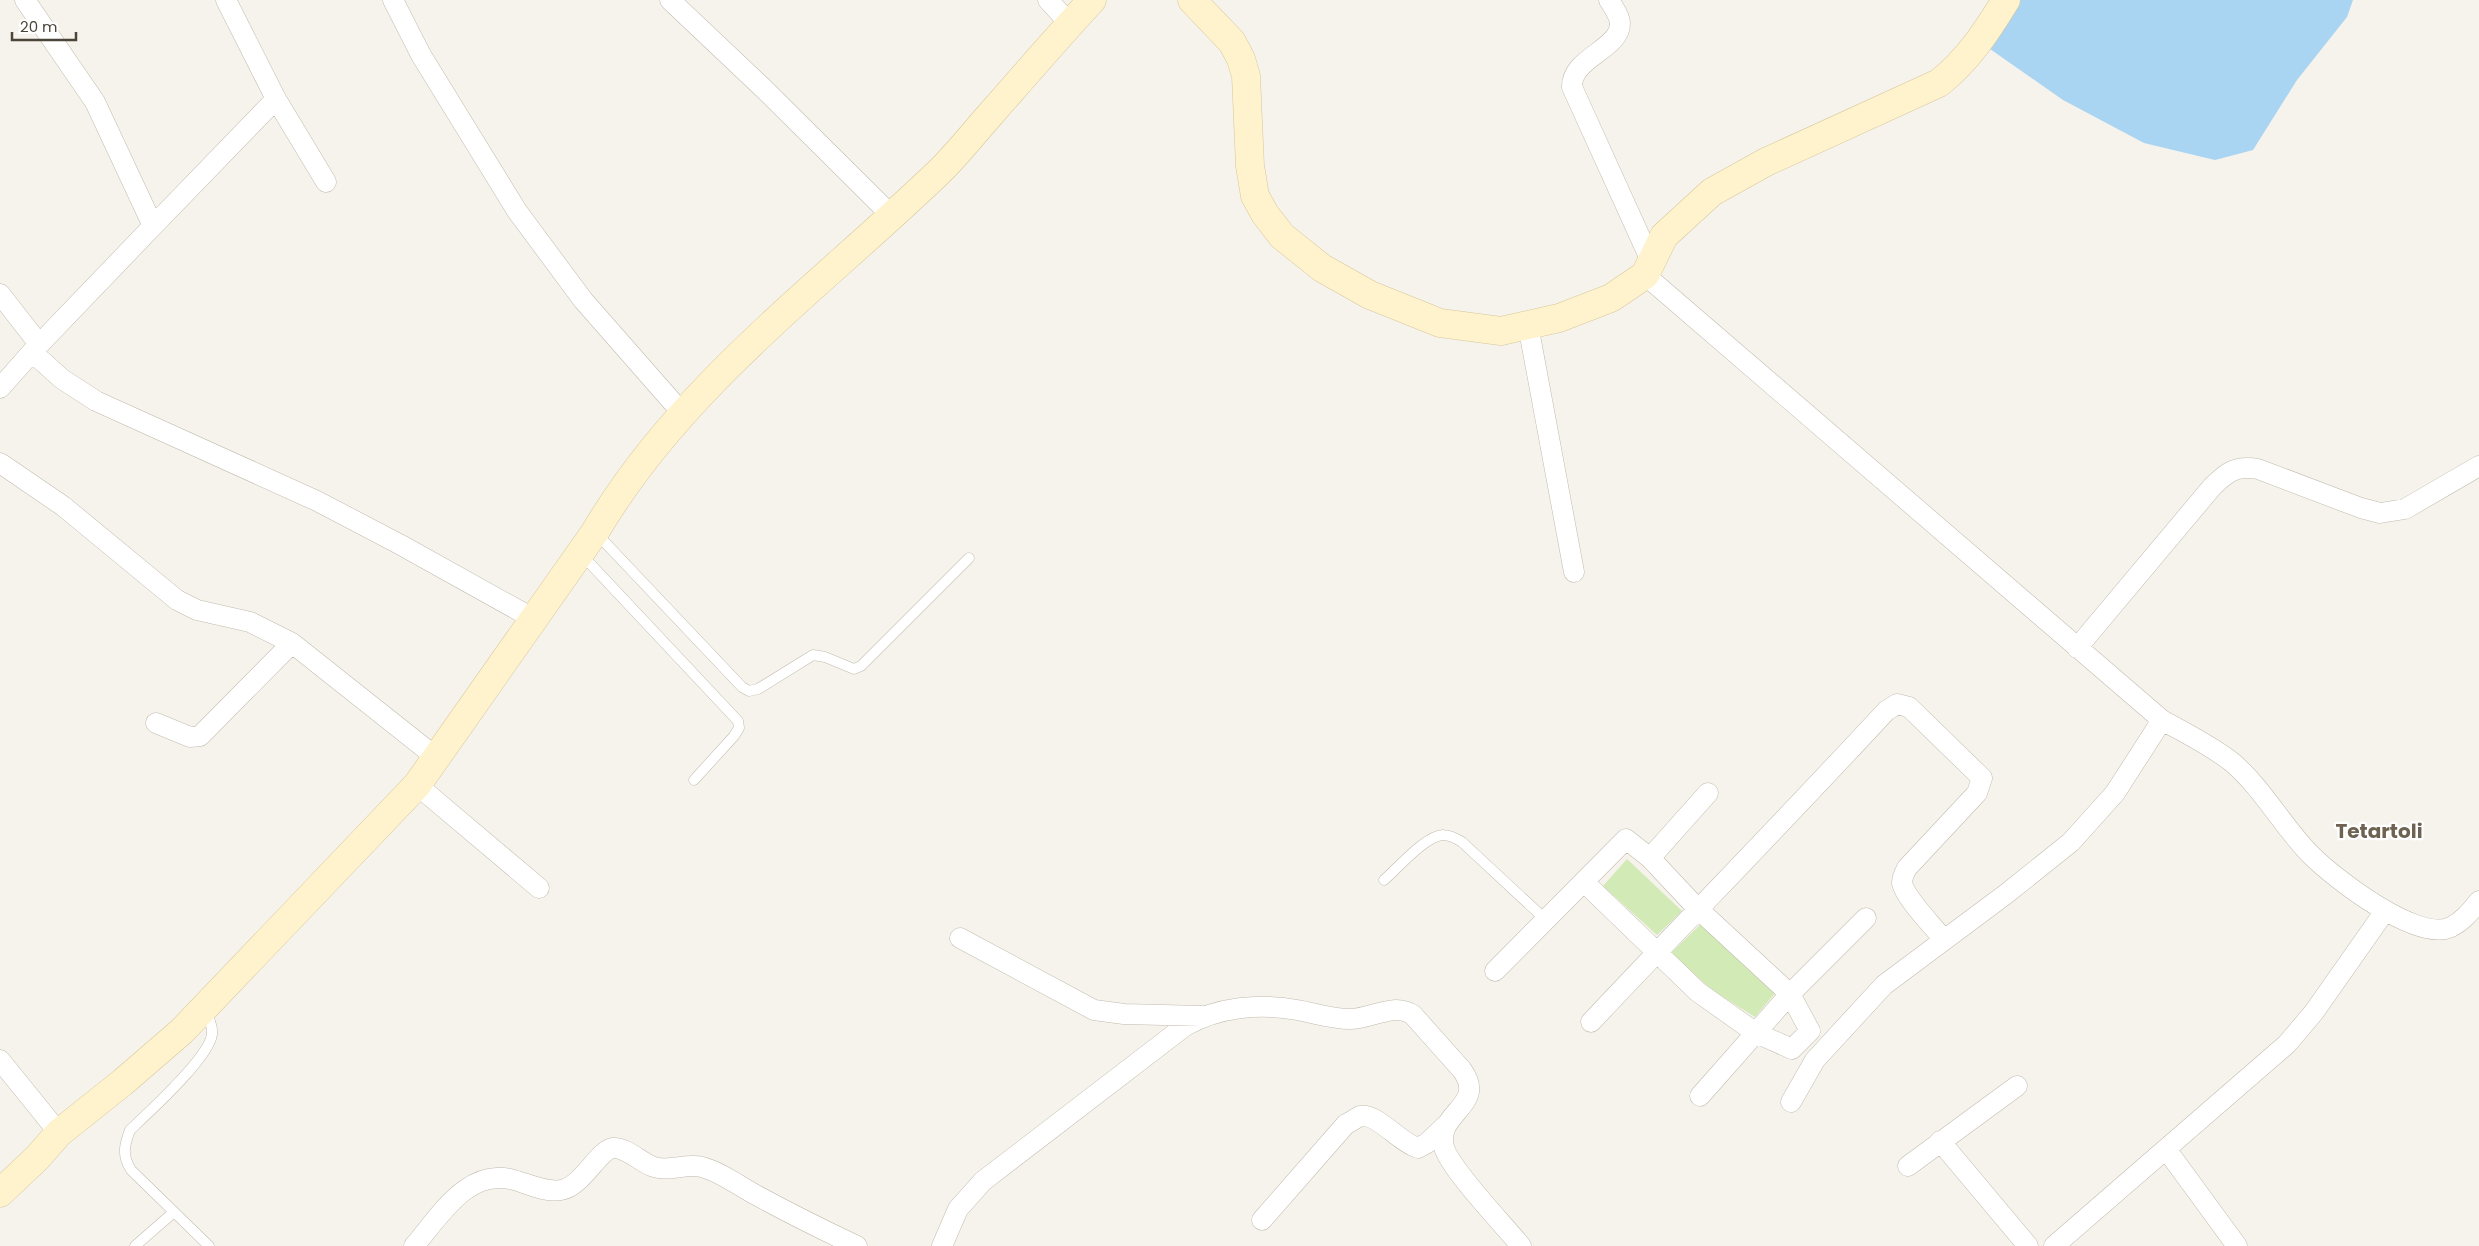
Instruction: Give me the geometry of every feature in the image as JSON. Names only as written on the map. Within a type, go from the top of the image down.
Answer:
[{"type":"street","points":[[25,0],[95,102],[153,226]]},
{"type":"street","points":[[226,0],[276,99],[326,182]]},
{"type":"street","points":[[393,0],[421,55],[528,227],[582,300],[683,414]]},
{"type":"street","points":[[670,0],[763,88],[891,215]]},
{"type":"street","points":[[1048,0],[1070,24]]},
{"type":"street","points":[[0,1193],[37,1158],[59,1133],[124,1082],[182,1031],[417,785],[588,543],[619,491],[658,440],[790,307],[942,169],[1092,0]]},
{"type":"street","points":[[1192,0],[1232,42],[1241,59],[1246,76],[1250,166],[1255,196],[1265,214],[1282,236],[1322,268],[1370,295],[1440,323],[1501,331],[1559,318],[1611,298],[1648,268],[1664,236],[1712,192],[1766,162],[1939,83],[1955,70],[1980,42],[2006,0]]},
{"type":"street","points":[[1609,0],[1619,18],[1619,29],[1612,39],[1578,70],[1572,81],[1572,87],[1648,268],[2162,720],[2232,763],[2273,806],[2312,856],[2385,911],[2421,928],[2436,930],[2450,927],[2463,919],[2479,901]]},
{"type":"street","points":[[0,388],[35,348],[276,99]]},
{"type":"street","points":[[0,294],[35,348],[62,379],[96,401],[317,501],[534,619]]},
{"type":"street","points":[[1528,325],[1574,572]]},
{"type":"street","points":[[0,463],[63,506],[178,600],[197,610],[250,622],[292,643],[437,758]]},
{"type":"street","points":[[2078,648],[2212,487],[2225,474],[2234,469],[2245,467],[2258,469],[2360,508],[2380,513],[2405,508],[2479,466]]},
{"type":"street","points":[[156,723],[190,738],[200,736],[292,643]]},
{"type":"street","points":[[1592,1022],[1697,908],[1768,838],[1886,711],[1893,706],[1902,705],[1909,707],[1982,778],[1977,792],[1906,868],[1902,877],[1903,886],[1909,896],[1944,940]]},
{"type":"street","points":[[1791,1102],[1815,1060],[1884,985],[2071,842],[2115,793],[2162,720]]},
{"type":"street","points":[[417,785],[539,888]]},
{"type":"street","points":[[1650,858],[1708,793]]},
{"type":"street","points":[[1495,971],[1626,839],[1650,858],[1697,908],[1790,994],[1810,1030],[1792,1049],[1756,1033],[1698,992],[1584,882]]},
{"type":"street","points":[[2054,1246],[2287,1044],[2314,1012],[2385,911]]},
{"type":"street","points":[[1700,1096],[1790,994],[1866,918]]},
{"type":"street","points":[[960,938],[1094,1010],[1124,1014],[1202,1016],[1230,1009],[1270,1007],[1337,1018],[1363,1019],[1396,1009],[1405,1010],[1413,1015],[1467,1077],[1470,1090],[1468,1100],[1427,1144],[1418,1148],[1408,1145],[1375,1118],[1362,1116],[1346,1124],[1262,1220]]},
{"type":"street","points":[[942,1246],[958,1209],[983,1181],[1174,1035],[1202,1016]]},
{"type":"street","points":[[1798,1042],[1815,1060]]},
{"type":"street","points":[[0,1060],[59,1133]]},
{"type":"street","points":[[1908,1166],[2017,1086]]},
{"type":"street","points":[[1446,1125],[1443,1135],[1446,1155],[1521,1246]]},
{"type":"street","points":[[1940,1141],[2028,1246]]},
{"type":"street","points":[[414,1246],[457,1196],[481,1180],[494,1176],[508,1178],[544,1189],[561,1191],[580,1179],[607,1150],[613,1148],[620,1149],[641,1162],[661,1169],[703,1167],[815,1227],[857,1246]]},
{"type":"street","points":[[2166,1149],[2237,1246]]},
{"type":"lane","points":[[588,543],[742,687],[750,691],[758,689],[813,655],[826,657],[854,669],[860,666],[969,558]]},
{"type":"lane","points":[[588,543],[738,721],[739,728],[734,736],[694,780]]},
{"type":"lane","points":[[1384,880],[1426,842],[1443,835],[1452,837],[1462,842],[1546,920]]},
{"type":"lane","points":[[204,1008],[211,1022],[212,1033],[204,1054],[130,1130],[124,1146],[125,1160],[131,1170],[209,1246]]},
{"type":"lane","points":[[135,1246],[174,1212]]},
{"type":"green space","points":[[1627,859],[1682,911],[1657,935],[1603,886]]},
{"type":"green space","points":[[1702,923],[1776,992],[1755,1017],[1712,990],[1671,953]]},
{"type":"water","points":[[2011,0],[2353,0],[2347,17],[2297,80],[2253,150],[2215,160],[2144,143],[2063,100],[1980,42]]},
{"type":"district","name":"Tetartoli","points":[[2379,831]]}]
